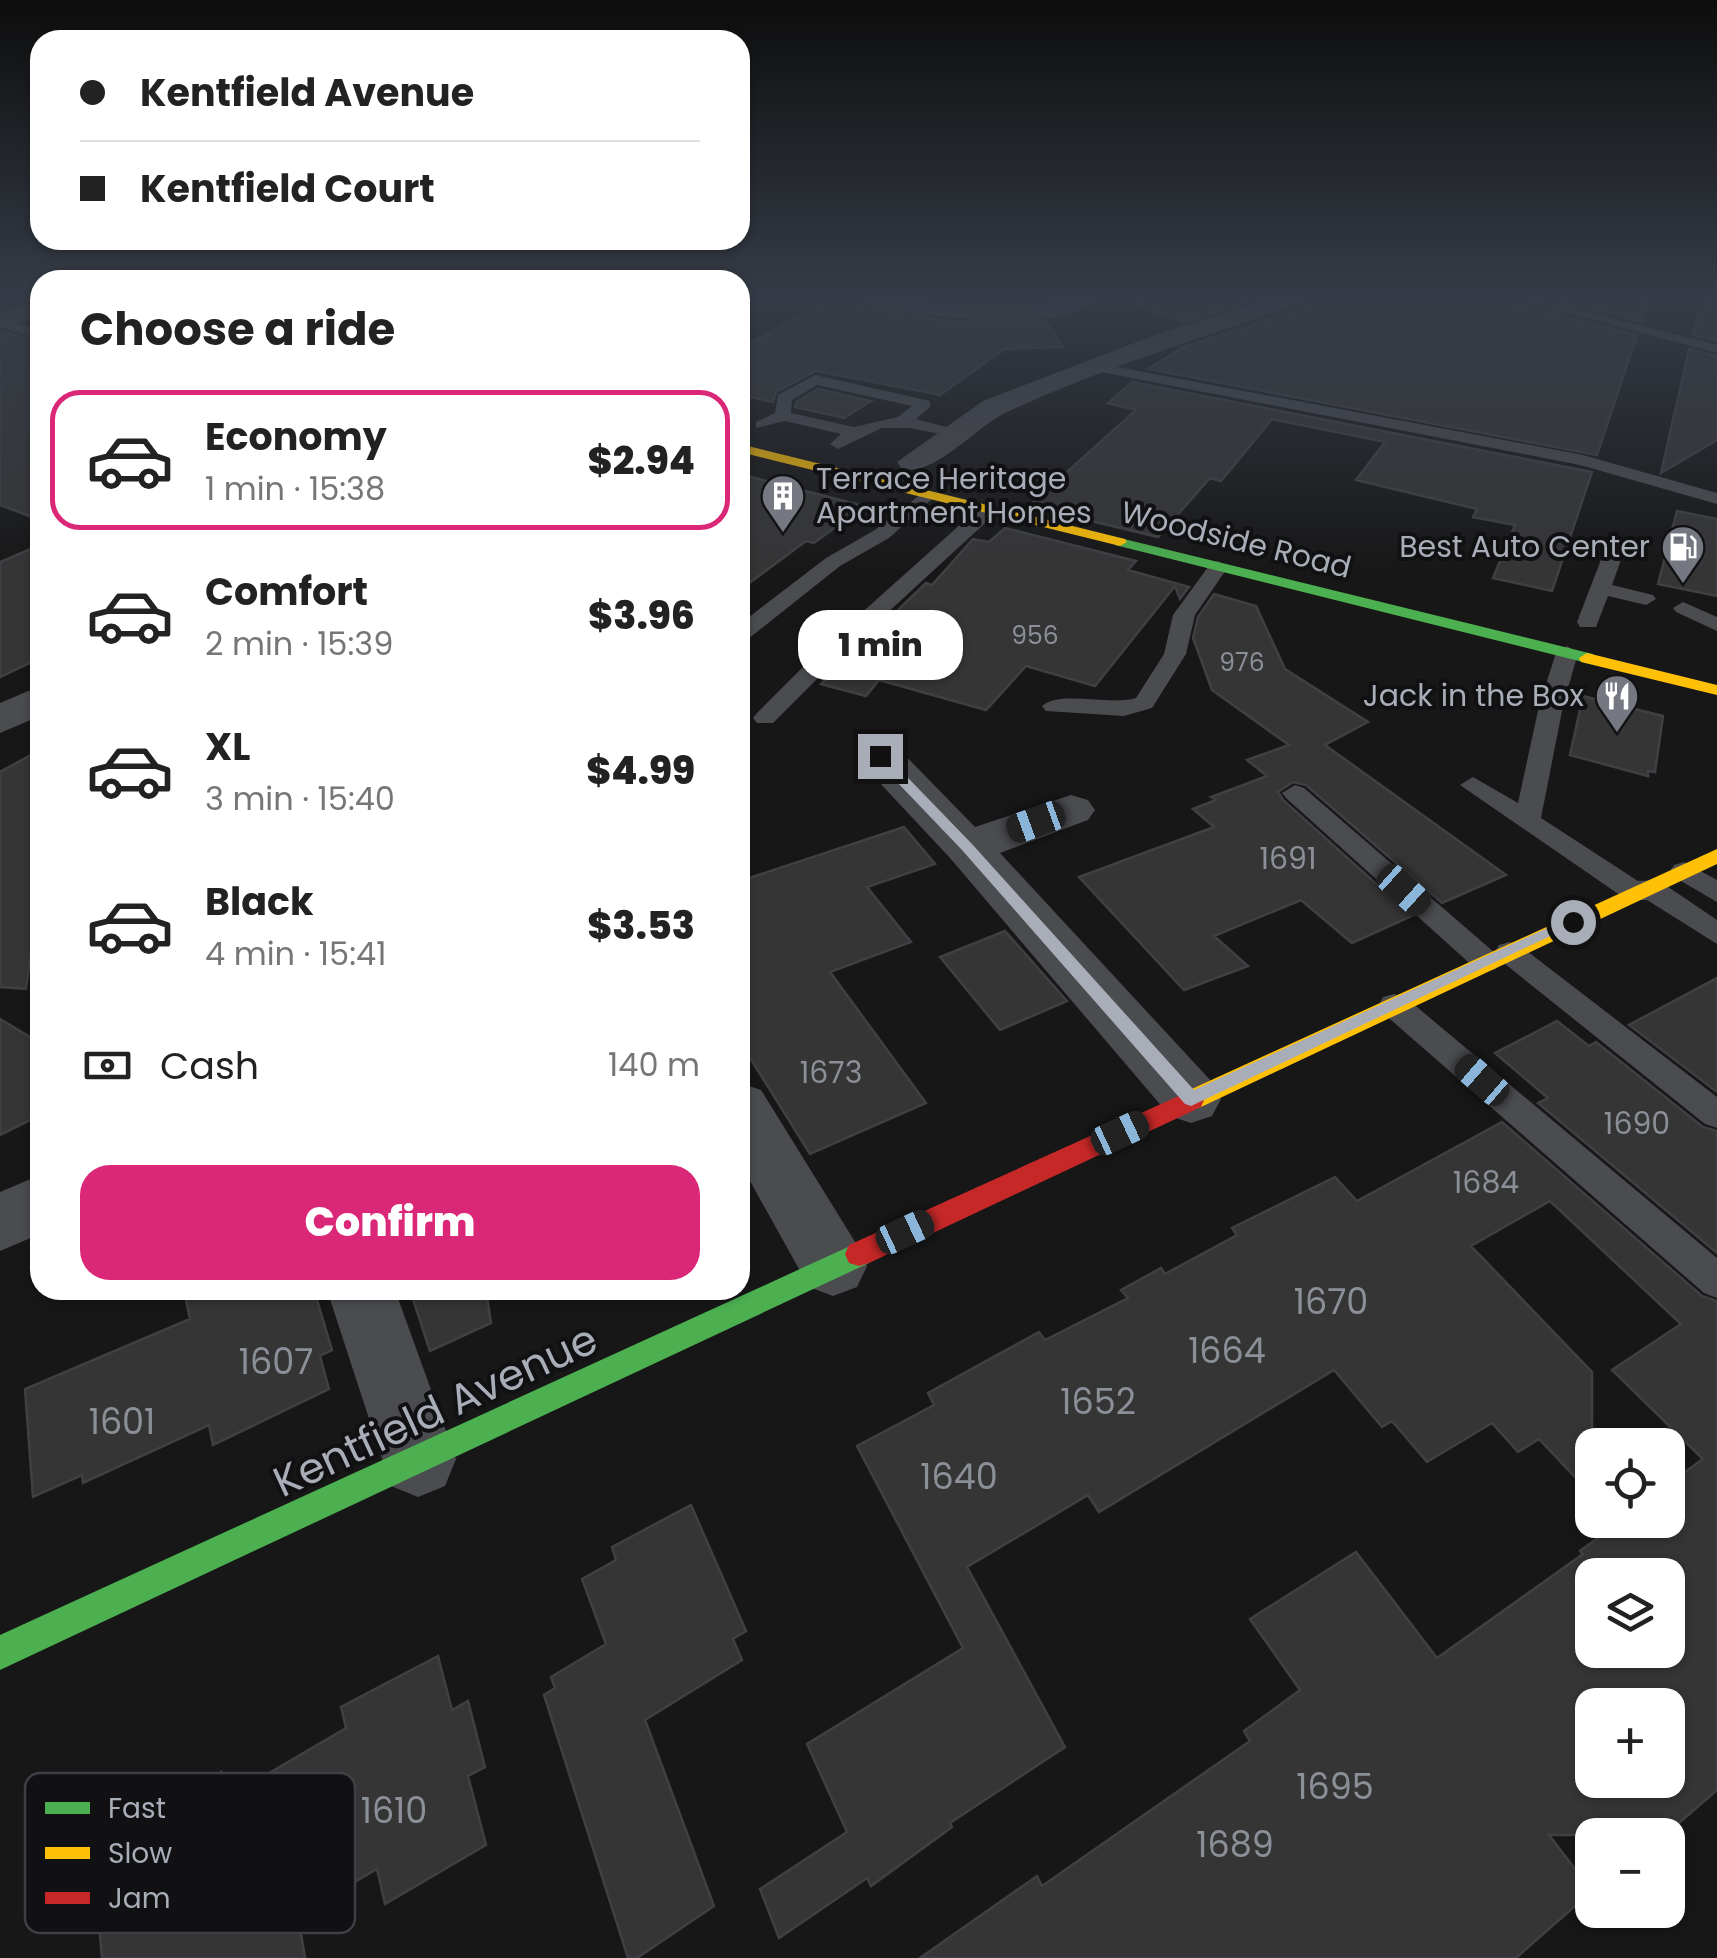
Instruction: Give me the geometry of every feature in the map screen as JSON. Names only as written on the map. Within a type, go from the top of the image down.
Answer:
[{"type":"main road","points":[[762,420],[846,438],[905,460]]},
{"type":"main road","name":"Woodside Road","points":[[750,451],[1717,690]]},
{"type":"main road","name":"Kentfield Avenue","points":[[0,1653],[1717,856]]},
{"type":"street","points":[[905,460],[993,407],[1038,389]]},
{"type":"street","points":[[0,720],[30,704]]},
{"type":"street","points":[[880,756],[967,847],[1191,1099]]},
{"type":"street","points":[[967,847],[1071,810]]},
{"type":"street","points":[[750,1124],[833,1266]]},
{"type":"street","points":[[0,1223],[30,1208]]},
{"type":"street","points":[[364,1300],[418,1458]]},
{"type":"lane","points":[[762,420],[784,398],[799,389]]},
{"type":"lane","points":[[858,389],[924,404],[904,421]]},
{"type":"lane","points":[[1213,389],[1583,460],[1717,499]]},
{"type":"lane","points":[[846,438],[868,424],[904,421],[957,432]]},
{"type":"lane","points":[[750,626],[833,562],[882,534],[926,495]]},
{"type":"lane","points":[[765,718],[988,510]]},
{"type":"lane","points":[[1588,622],[1612,557]]},
{"type":"lane","points":[[1054,706],[1124,709],[1144,703],[1175,654],[1184,616],[1218,567]]},
{"type":"lane","points":[[1601,588],[1646,598]]},
{"type":"lane","points":[[1682,608],[1717,625]]},
{"type":"lane","points":[[1527,820],[1566,653]]},
{"type":"lane","points":[[1473,785],[1717,934]]},
{"type":"lane","points":[[1295,794],[1498,957],[1717,1115]]},
{"type":"lane","points":[[1684,871],[1717,893]]},
{"type":"lane","points":[[1394,1006],[1717,1281]]},
{"type":"building","points":[[0,389],[30,389],[30,516],[0,505]]},
{"type":"building","points":[[750,389],[781,389],[773,402],[750,397]]},
{"type":"building","points":[[817,389],[871,401],[844,418],[795,407],[796,402]]},
{"type":"building","points":[[911,389],[948,389],[940,395]]},
{"type":"building","points":[[1124,389],[1170,389],[1592,472],[1552,591],[1493,578],[1515,525],[1473,517],[1477,509],[1356,480],[1385,442],[1272,419],[1221,481],[1210,478],[1158,537],[1029,506],[1136,410],[1108,403]]},
{"type":"building","points":[[1254,389],[1619,389],[1597,455]]},
{"type":"building","points":[[1680,389],[1717,389],[1717,440],[1661,473]]},
{"type":"building","name":"Terrace Heritage Apartment Homes","points":[[750,477],[864,506],[814,543],[806,541],[750,583]]},
{"type":"building","points":[[1677,511],[1717,519],[1717,596],[1658,584]]},
{"type":"building","points":[[1005,528],[1136,561],[1128,570],[1189,587],[1180,599],[1175,586],[1095,686],[1026,666],[986,710],[879,680],[866,696],[821,684],[926,583],[932,585],[973,539],[989,542]]},
{"type":"building","points":[[30,549],[30,663],[0,677],[0,562]]},
{"type":"building","points":[[1214,594],[1256,606],[1285,669],[1368,722],[1325,745],[1506,875],[1442,903],[1306,785],[1293,782],[1278,792],[1283,800],[1412,916],[1352,943],[1301,900],[1214,936],[1248,966],[1184,990],[1079,877],[1214,827],[1193,809],[1216,800],[1211,797],[1267,776],[1247,760],[1289,745],[1212,690],[1193,638],[1198,617]]},
{"type":"building","name":"Jack in the Box","points":[[1583,696],[1663,716],[1655,772],[1648,771],[1648,776],[1570,755]]},
{"type":"building","points":[[30,756],[30,960],[26,989],[0,987],[0,772]]},
{"type":"building","points":[[904,827],[935,864],[867,887],[911,942],[830,972],[926,1103],[810,1154],[750,1058],[750,878]]},
{"type":"building","points":[[1005,931],[1067,1001],[1000,1030],[940,957]]},
{"type":"building","points":[[1717,978],[1717,1092],[1629,1025]]},
{"type":"building","points":[[0,1019],[30,1037],[30,1120],[0,1135]]},
{"type":"building","points":[[1557,1021],[1589,1046],[1596,1042],[1703,1127],[1717,1131],[1717,1253],[1538,1103],[1548,1098],[1495,1053]]},
{"type":"building","points":[[1502,1122],[1702,1296],[1717,1301],[1717,1790],[1685,1818],[1575,1818],[1575,1835],[1549,1835],[1575,1869],[1575,1906],[1516,1958],[920,1958],[1037,1876],[1042,1886],[1250,1741],[1244,1731],[1300,1690],[1250,1619],[1356,1552],[1437,1658],[1575,1560],[1575,1668],[1685,1668],[1685,1558],[1577,1558],[1583,1554],[1580,1551],[1598,1538],[1685,1538],[1685,1472],[1703,1459],[1685,1441],[1685,1428],[1671,1428],[1612,1370],[1681,1324],[1550,1201],[1471,1246],[1592,1372],[1592,1428],[1575,1428],[1575,1477],[1539,1439],[1518,1452],[1492,1423],[1427,1462],[1392,1421],[1382,1427],[1334,1370],[1099,1512],[1088,1495],[967,1567],[1065,1747],[950,1823],[952,1827],[871,1886],[867,1878],[779,1938],[760,1889],[847,1832],[807,1744],[963,1648],[857,1446],[934,1405],[928,1393],[1039,1332],[1045,1340],[1128,1298],[1121,1290],[1161,1268],[1165,1274],[1237,1235],[1232,1228],[1335,1177],[1357,1201]]},
{"type":"building","points":[[186,1300],[317,1300],[332,1350],[320,1356],[329,1389],[213,1445],[209,1425],[83,1483],[82,1475],[33,1497],[25,1389],[190,1319]]},
{"type":"building","points":[[413,1300],[488,1300],[491,1323],[430,1351]]},
{"type":"building","points":[[691,1505],[746,1631],[733,1639],[742,1660],[645,1720],[714,1906],[637,1958],[628,1958],[544,1695],[555,1688],[551,1677],[606,1644],[582,1579],[616,1560],[612,1547]]},
{"type":"building","points":[[438,1656],[452,1710],[468,1701],[485,1767],[468,1776],[486,1845],[385,1904],[377,1869],[355,1882],[355,1773],[269,1773],[346,1728],[341,1707]]},
{"type":"building","points":[[100,1933],[301,1933],[305,1958],[102,1958]]},
{"type":"traffic: fast","points":[[1120,542],[1587,658]]},
{"type":"traffic: fast","points":[[0,1653],[859,1254]]},
{"type":"traffic: slow","points":[[750,450],[1120,542]]},
{"type":"traffic: slow","points":[[1587,658],[1717,690]]},
{"type":"traffic: slow","points":[[1192,1100],[1717,856]]},
{"type":"traffic: jam","points":[[859,1254],[1192,1100]]},
{"type":"place","name":"Terrace Heritage Apartment Homes","points":[[783,534]]},
{"type":"place","name":"Best Auto Center","points":[[1683,585]]},
{"type":"place","name":"Jack in the Box","points":[[1617,734]]},
{"type":"route","points":[[880,756],[967,847],[1191,1099],[1573,922]]}]
